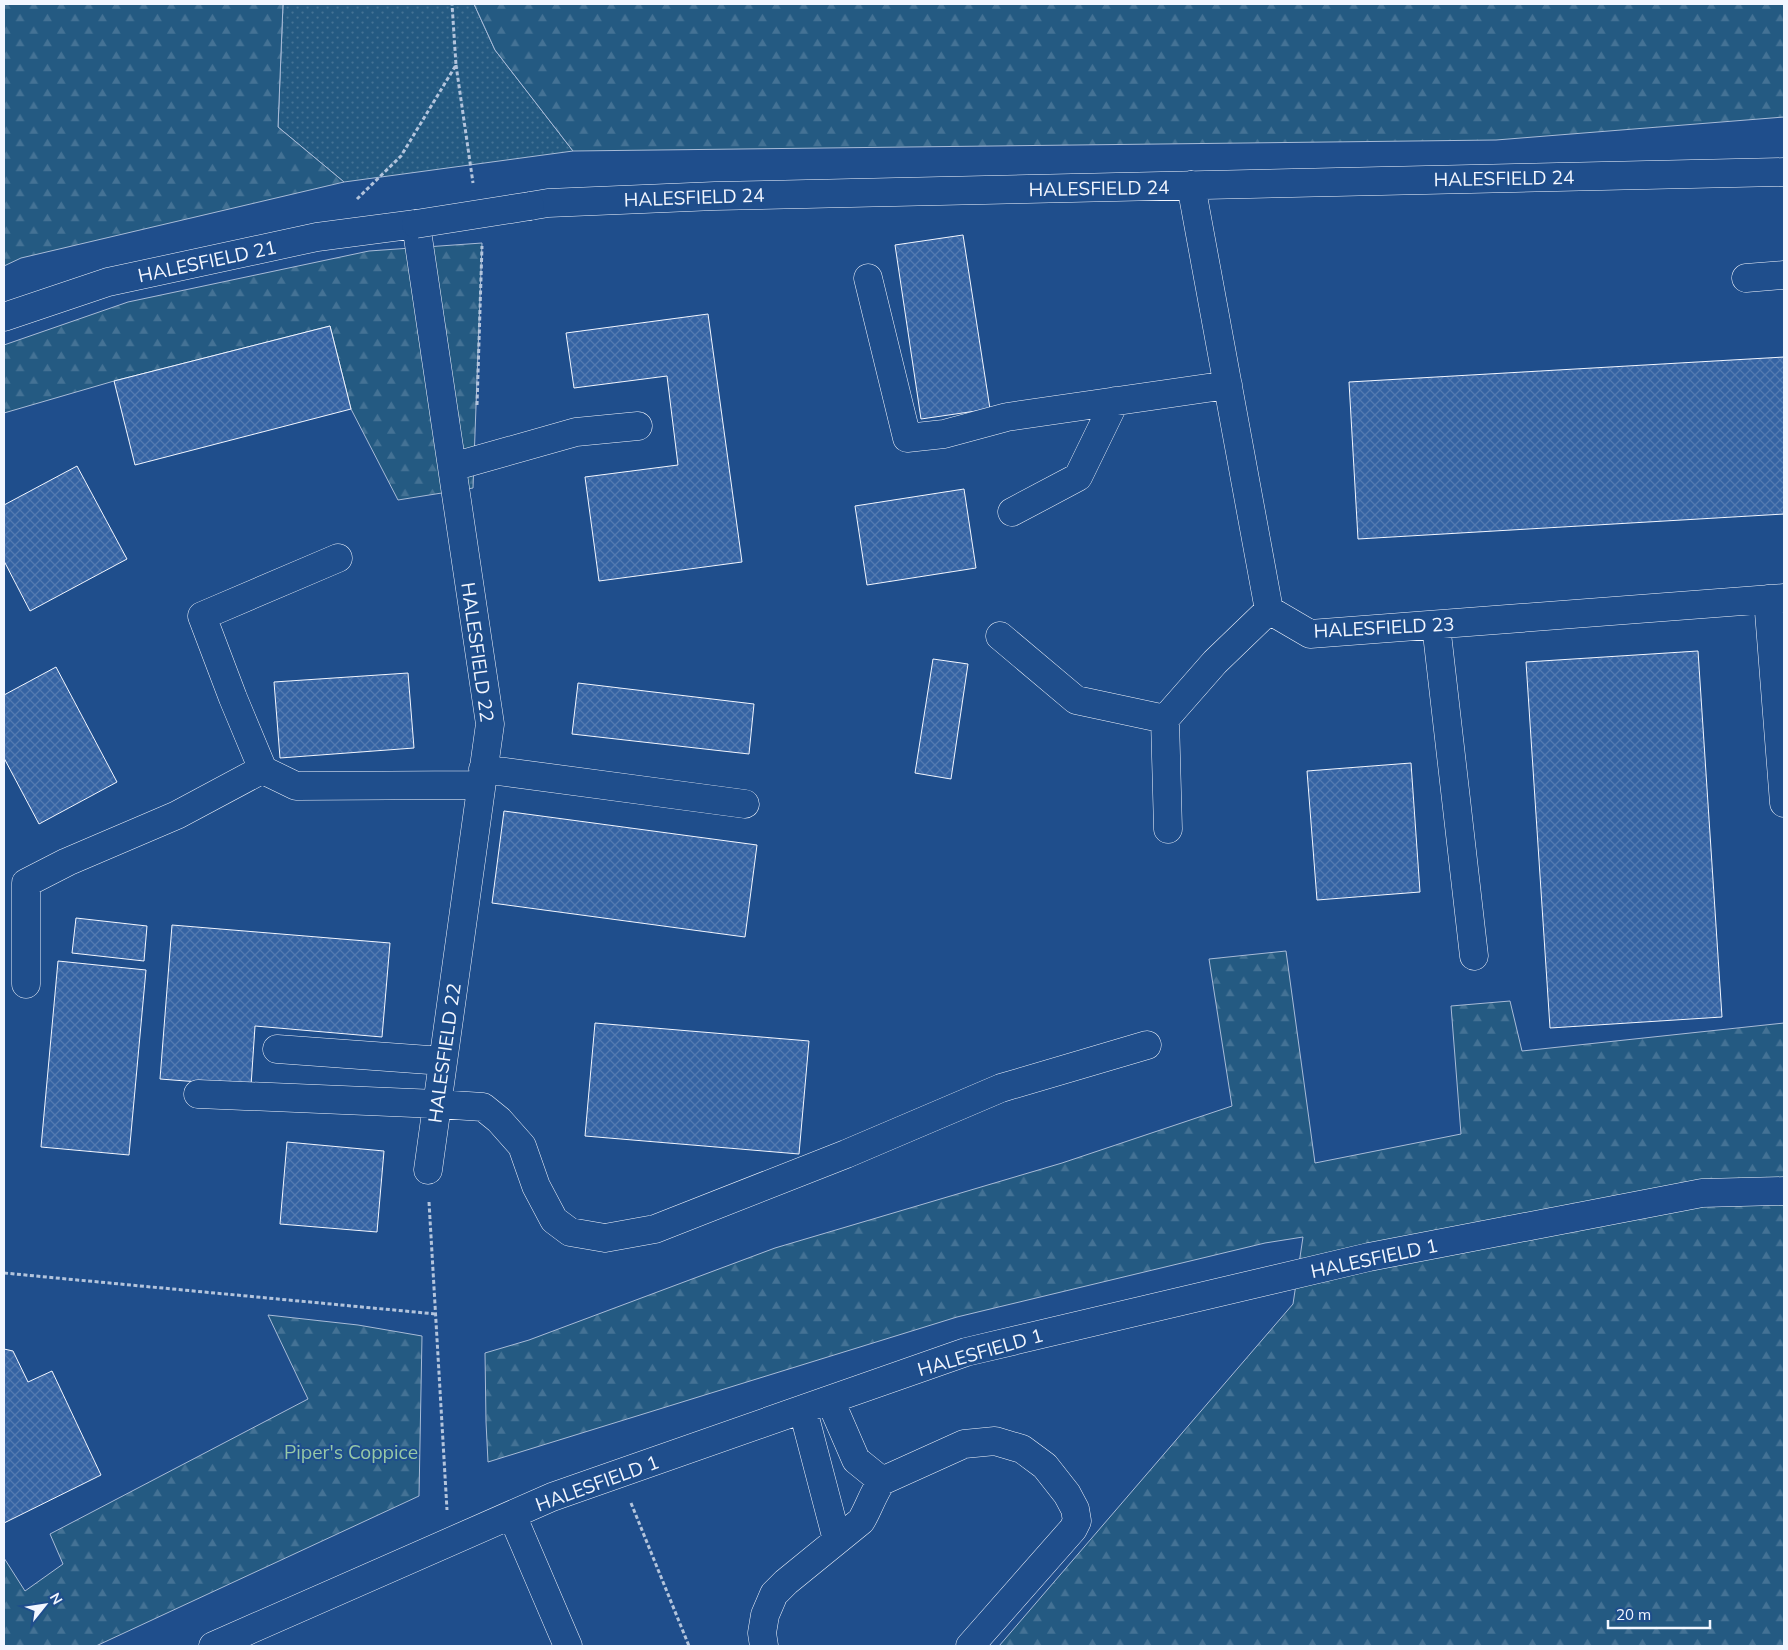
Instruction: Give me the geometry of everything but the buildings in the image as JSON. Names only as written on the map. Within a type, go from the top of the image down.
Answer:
[{"type":"street","name":"HALESFIELD 24","points":[[416,224],[548,203],[715,196],[1784,172]]},
{"type":"street","points":[[1168,829],[1166,719],[1215,662],[1269,610],[1191,186]]},
{"type":"street","name":"HALESFIELD 21","points":[[4,317],[108,282],[317,237],[416,224]]},
{"type":"street","name":"HALESFIELD 22","points":[[416,224],[490,724],[428,1170]]},
{"type":"street","points":[[1746,278],[1784,275]]},
{"type":"street","points":[[868,278],[907,438],[944,434],[1007,417],[1228,385]]},
{"type":"street","points":[[1012,512],[1078,477],[1115,401]]},
{"type":"street","points":[[452,467],[576,432],[638,426]]},
{"type":"street","points":[[338,558],[202,616],[233,698],[263,769],[296,786],[482,777],[745,804]]},
{"type":"street","points":[[1776,598],[1784,803]]},
{"type":"street","name":"HALESFIELD 23","points":[[1269,610],[1310,634],[1776,598]]},
{"type":"street","points":[[1436,625],[1474,956]]},
{"type":"street","points":[[1000,636],[1076,700],[1166,719]]},
{"type":"street","points":[[26,984],[26,883],[66,862],[177,815],[263,769]]},
{"type":"street","points":[[198,1094],[483,1107],[499,1120],[522,1146],[536,1186],[554,1220],[570,1232],[605,1238],[654,1229],[846,1154],[1001,1088],[1146,1045]]},
{"type":"street","points":[[277,1049],[443,1061]]},
{"type":"street","name":"HALESFIELD 1","points":[[213,1646],[552,1497],[966,1352],[1369,1257],[1702,1192],[1784,1191]]},
{"type":"street","points":[[830,1400],[856,1460],[882,1480]]},
{"type":"street","points":[[803,1410],[837,1540]]},
{"type":"street","points":[[764,1646],[762,1632],[765,1615],[774,1594],[861,1521],[882,1480],[964,1444],[995,1441],[1022,1449],[1035,1458],[1054,1476],[1072,1502],[1078,1521],[1074,1529],[970,1646]]},
{"type":"street","points":[[512,1516],[568,1646]]},
{"type":"path","points":[[452,4],[456,65],[474,187]]},
{"type":"path","points":[[352,204],[401,156],[456,65]]},
{"type":"path","points":[[477,411],[482,243]]},
{"type":"path","points":[[428,1170],[449,1543]]},
{"type":"path","points":[[4,1273],[436,1314]]},
{"type":"path","points":[[619,1474],[689,1646]]},
{"type":"green space","points":[[4,4],[283,4],[278,127],[344,182],[21,258],[4,266]]},
{"type":"green space","points":[[283,4],[474,4],[495,50],[573,151],[344,182],[278,127]]},
{"type":"green space","points":[[474,4],[1784,4],[1784,117],[1496,140],[573,151],[495,50]]},
{"type":"green space","points":[[482,243],[473,488],[398,500],[351,409],[330,326],[114,381],[4,413],[4,345],[128,302],[369,251]]},
{"type":"green space","points":[[1286,951],[1315,1163],[1461,1134],[1451,1006],[1510,1001],[1522,1051],[1784,1023],[1784,1646],[999,1646],[1293,1304],[1303,1237],[1265,1243],[957,1317],[488,1462],[485,1353],[529,1340],[775,1248],[1062,1163],[1232,1106],[1209,959]]},
{"type":"green space","name":"Piper's Coppice","points":[[268,1315],[358,1325],[422,1336],[419,1496],[96,1646],[4,1646],[4,1558],[25,1591],[63,1564],[50,1534],[308,1399]]}]
